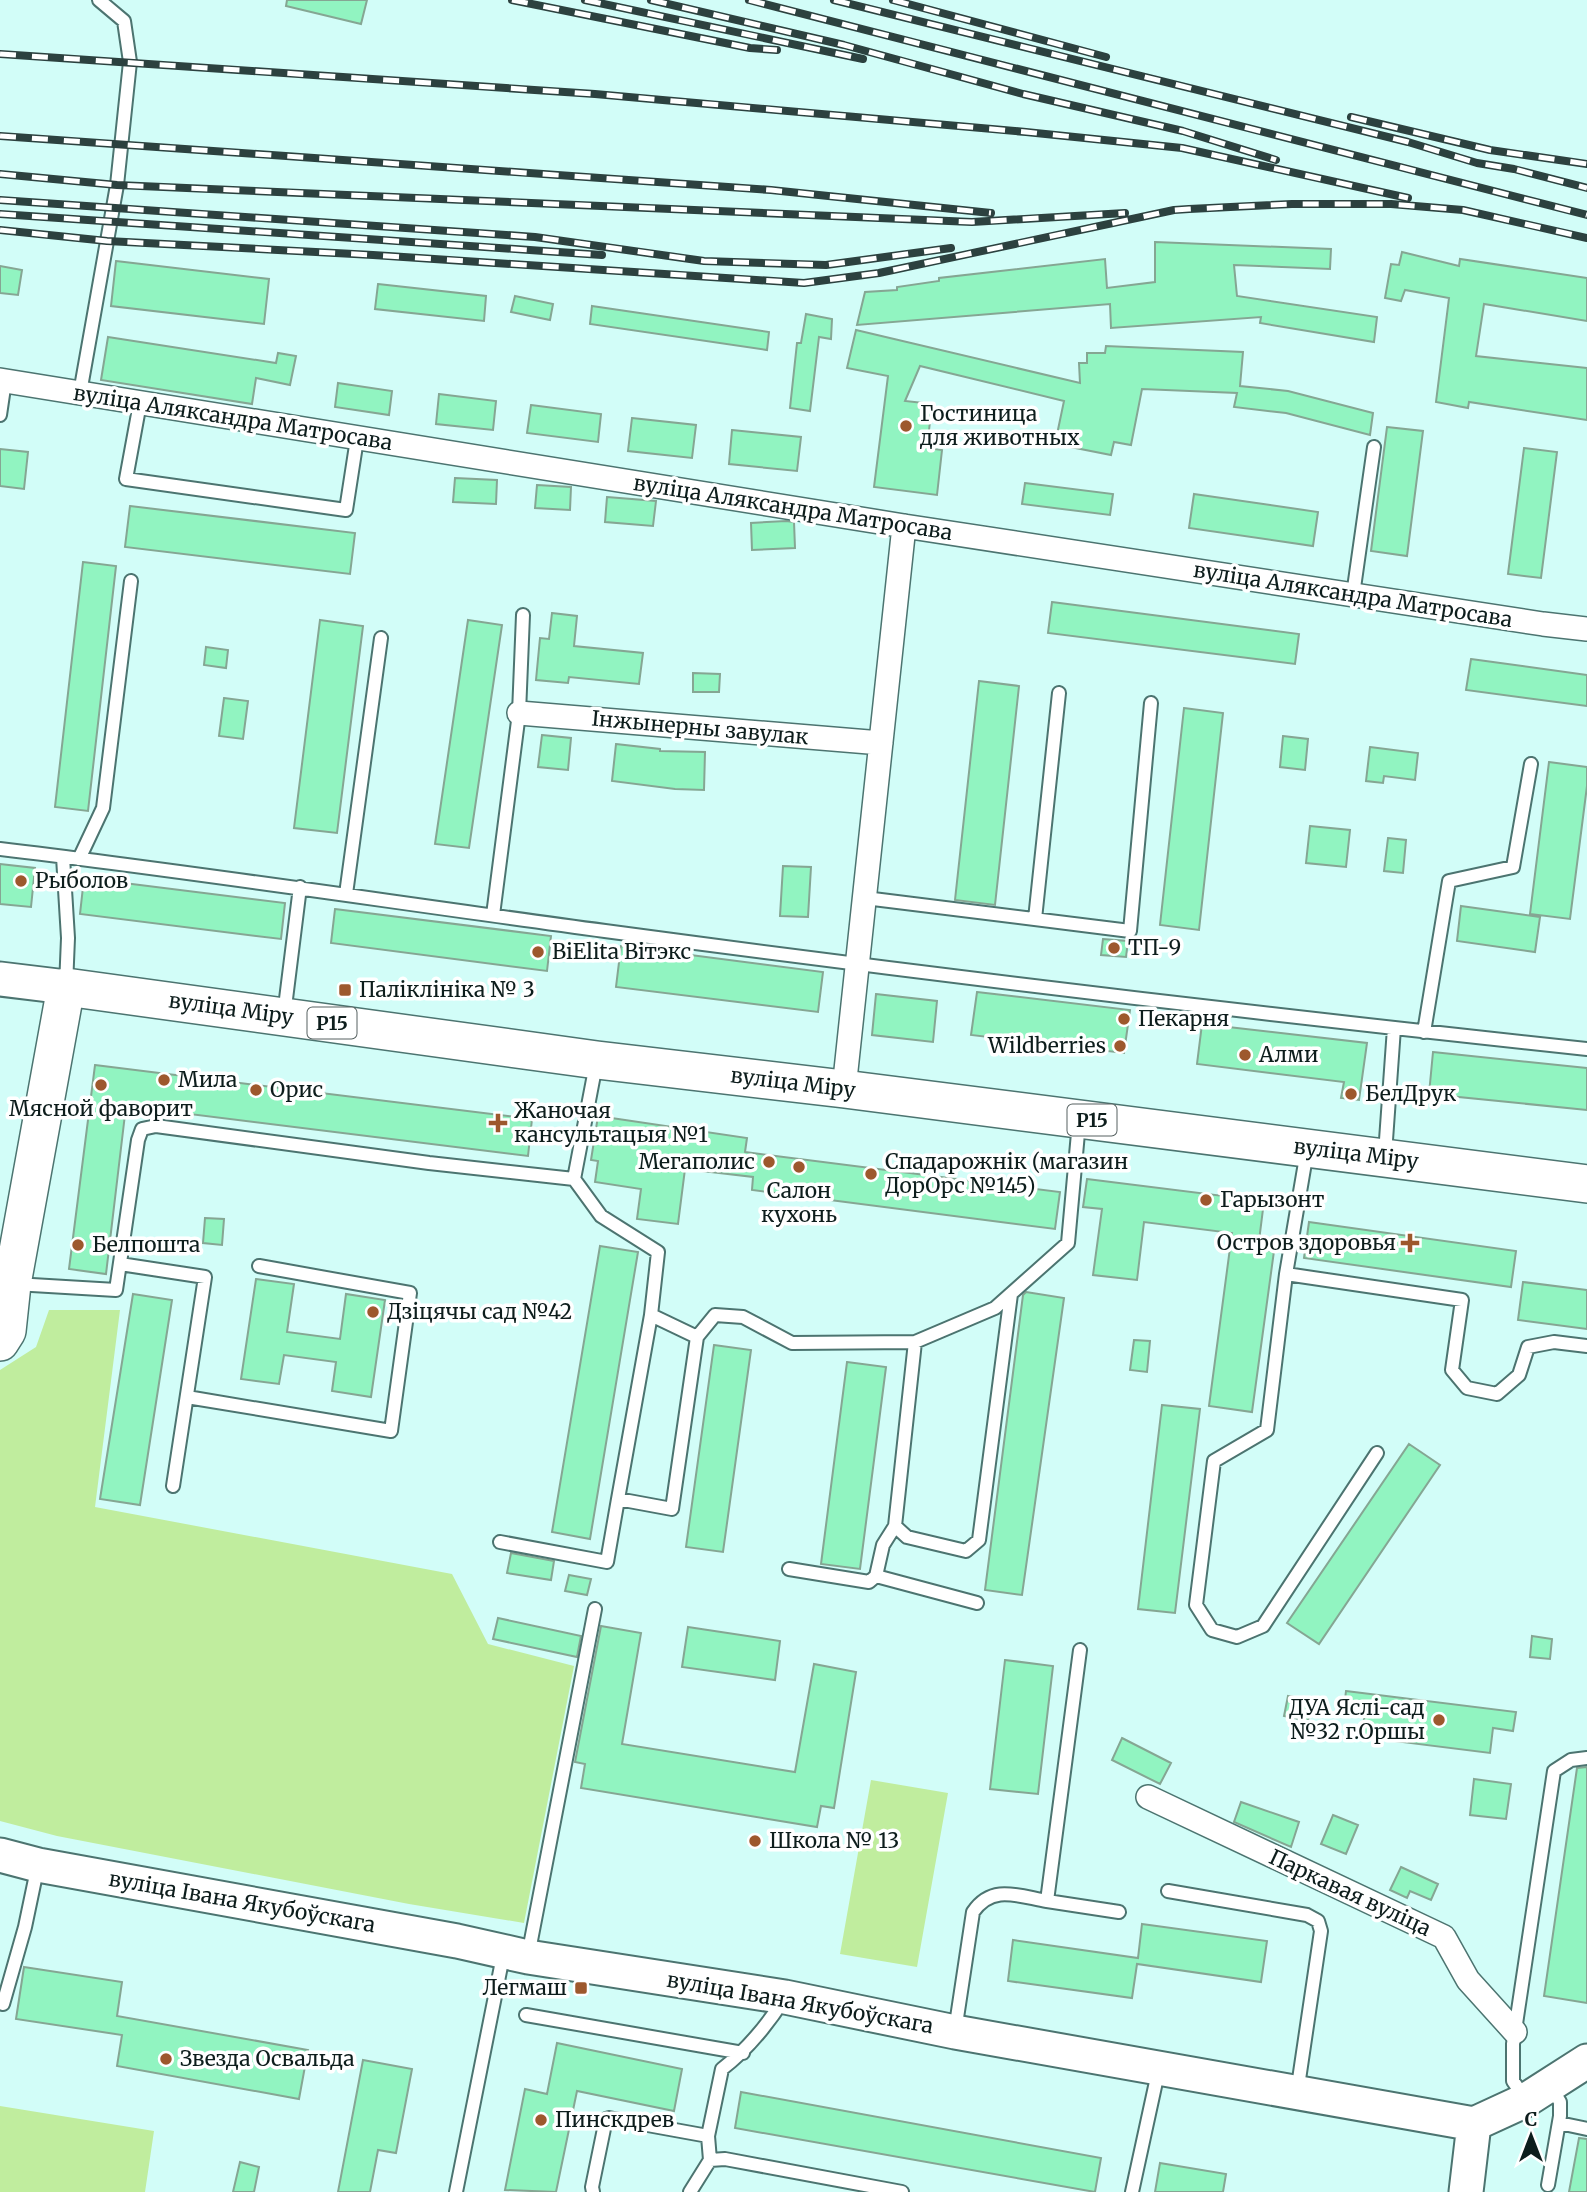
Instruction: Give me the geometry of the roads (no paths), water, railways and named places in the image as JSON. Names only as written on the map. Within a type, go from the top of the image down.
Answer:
[{"type":"main road","name":"вуліца Міру","points":[[66,987],[597,1060],[1587,1184]]},
{"type":"main road","points":[[0,1342],[7,1331],[12,1284],[66,987]]},
{"type":"street","name":"вуліца Аляксандра Матросава","points":[[3,381],[904,526],[1587,629]]},
{"type":"street","points":[[844,1089],[904,526]]},
{"type":"street","name":"Інжынерны завулак","points":[[519,713],[881,743]]},
{"type":"street","name":"вуліца Міру","points":[[0,979],[66,987]]},
{"type":"street","name":"Паркавая вуліца","points":[[1148,1797],[1444,1937],[1468,1980],[1515,2032]]},
{"type":"street","name":"вуліца Івана Якубоўскага","points":[[0,1855],[38,1865],[516,1954],[785,1997],[955,2032],[1474,2124]]},
{"type":"street","points":[[1466,2192],[1474,2124],[1538,2092],[1587,2061]]},
{"type":"lane","points":[[80,393],[117,185],[130,62],[124,21],[99,0]]},
{"type":"lane","points":[[0,415],[3,381]]},
{"type":"lane","points":[[140,403],[126,480],[346,510],[357,439]]},
{"type":"lane","points":[[1353,595],[1374,447]]},
{"type":"lane","points":[[79,859],[103,808],[131,581]]},
{"type":"lane","points":[[493,915],[519,713],[523,615]]},
{"type":"lane","points":[[346,894],[381,638]]},
{"type":"lane","points":[[1035,919],[1059,693]]},
{"type":"lane","points":[[864,898],[1130,931],[1151,703]]},
{"type":"lane","points":[[1424,1032],[1449,881],[1513,867],[1531,764]]},
{"type":"lane","points":[[0,849],[858,963],[1424,1032],[1587,1049]]},
{"type":"lane","points":[[63,857],[68,938],[66,987]]},
{"type":"lane","points":[[284,1017],[300,887]]},
{"type":"lane","points":[[1385,1157],[1394,1028]]},
{"type":"lane","points":[[500,1542],[607,1562],[651,1315],[658,1252],[601,1216],[574,1180],[597,1060]]},
{"type":"lane","points":[[618,1499],[672,1509],[698,1337],[715,1315],[743,1317],[792,1343],[915,1342],[996,1308],[1068,1243],[1080,1119]]},
{"type":"lane","points":[[12,1284],[116,1290],[138,1140],[142,1129],[156,1126],[574,1180]]},
{"type":"lane","points":[[1307,1147],[1286,1274],[1267,1430],[1214,1461],[1196,1605],[1212,1630],[1237,1637],[1263,1626],[1377,1453]]},
{"type":"lane","points":[[120,1264],[205,1277],[173,1486]]},
{"type":"lane","points":[[187,1397],[391,1431],[410,1293],[259,1266]]},
{"type":"lane","points":[[1286,1274],[1462,1300],[1452,1370],[1466,1388],[1497,1394],[1519,1375],[1528,1348],[1554,1342],[1587,1346]]},
{"type":"lane","points":[[895,1526],[907,1537],[966,1551],[979,1540],[1011,1294]]},
{"type":"lane","points":[[651,1315],[698,1337]]},
{"type":"lane","points":[[789,1569],[869,1582],[876,1576],[883,1545],[895,1526],[915,1342]]},
{"type":"lane","points":[[876,1576],[977,1603]]},
{"type":"lane","points":[[456,2192],[516,1954],[595,1609]]},
{"type":"lane","points":[[1047,1901],[1080,1650]]},
{"type":"lane","points":[[1548,2185],[1560,2102],[1513,2081],[1515,2032],[1554,1771],[1571,1759],[1587,1758]]},
{"type":"lane","points":[[3,2004],[25,1927],[38,1865]]},
{"type":"lane","points":[[1168,1891],[1307,1915],[1318,1922],[1321,1931],[1297,2093]]},
{"type":"lane","points":[[955,2032],[973,1912],[981,1899],[998,1893],[1119,1912]]},
{"type":"lane","points":[[690,2192],[710,2160],[708,2136],[722,2069],[743,2053],[764,2030],[785,1997]]},
{"type":"lane","points":[[526,2015],[743,2053]]},
{"type":"lane","points":[[1132,2192],[1159,2068]]},
{"type":"lane","points":[[593,2192],[594,2174],[606,2119],[708,2136]]},
{"type":"lane","points":[[1559,2123],[1587,2129]]},
{"type":"lane","points":[[710,2160],[725,2159],[902,2192]]},
{"type":"railway","points":[[512,0],[750,48],[777,50]]},
{"type":"railway","points":[[585,0],[863,59]]},
{"type":"railway","points":[[651,0],[844,45],[1023,94],[1183,131],[1276,160]]},
{"type":"railway","points":[[749,0],[1587,215]]},
{"type":"railway","points":[[834,0],[1408,142],[1477,163],[1514,169],[1587,188]]},
{"type":"railway","points":[[893,0],[1106,57]]},
{"type":"railway","points":[[0,54],[595,94],[1026,132],[1182,148],[1408,198]]},
{"type":"railway","points":[[1351,117],[1490,150],[1587,164]]},
{"type":"railway","points":[[0,136],[771,190],[991,213]]},
{"type":"railway","points":[[0,174],[117,185],[972,222],[1125,213]]},
{"type":"railway","points":[[0,200],[535,237],[704,261],[826,265],[951,248]]},
{"type":"railway","points":[[0,230],[107,241],[804,283],[879,273],[1189,209],[1292,204],[1391,204],[1463,210],[1587,238]]},
{"type":"railway","points":[[0,214],[602,255]]},
{"type":"place","name":"Гостиница для животных","points":[[906,426]]},
{"type":"place","name":"Рыболов","points":[[21,881]]},
{"type":"place","name":"ТП-9","points":[[1114,948]]},
{"type":"place","name":"ВiElita Вітэкс","points":[[538,952]]},
{"type":"place","name":"Паліклініка № 3","points":[[345,990]]},
{"type":"place","name":"Пекарня","points":[[1124,1019]]},
{"type":"place","name":"Wildberries","points":[[1120,1046]]},
{"type":"place","name":"Алми","points":[[1245,1055]]},
{"type":"place","name":"Мила","points":[[164,1080]]},
{"type":"place","name":"Мясной фаворит","points":[[101,1085]]},
{"type":"place","name":"Орис","points":[[256,1090]]},
{"type":"place","name":"БелДрук","points":[[1351,1094]]},
{"type":"place","name":"Жаночая кансультацыя №1","points":[[498,1123]]},
{"type":"place","name":"Мегаполис","points":[[769,1162]]},
{"type":"place","name":"Салон кухонь","points":[[799,1167]]},
{"type":"place","name":"Спадарожнік (магазин ДорОрс №145)","points":[[871,1174]]},
{"type":"place","name":"Гарызонт","points":[[1206,1200]]},
{"type":"place","name":"Остров здоровья","points":[[1410,1243]]},
{"type":"place","name":"Белпошта","points":[[78,1245]]},
{"type":"place","name":"Дзіцячы сад №42","points":[[373,1312]]},
{"type":"place","name":"ДУА Яслі-сад №32 г.Оршы","points":[[1439,1720]]},
{"type":"place","name":"Школа № 13","points":[[755,1841]]},
{"type":"place","name":"Легмаш","points":[[581,1988]]},
{"type":"place","name":"Звезда Освальда","points":[[166,2059]]},
{"type":"place","name":"Пинскдрев","points":[[541,2120]]}]
